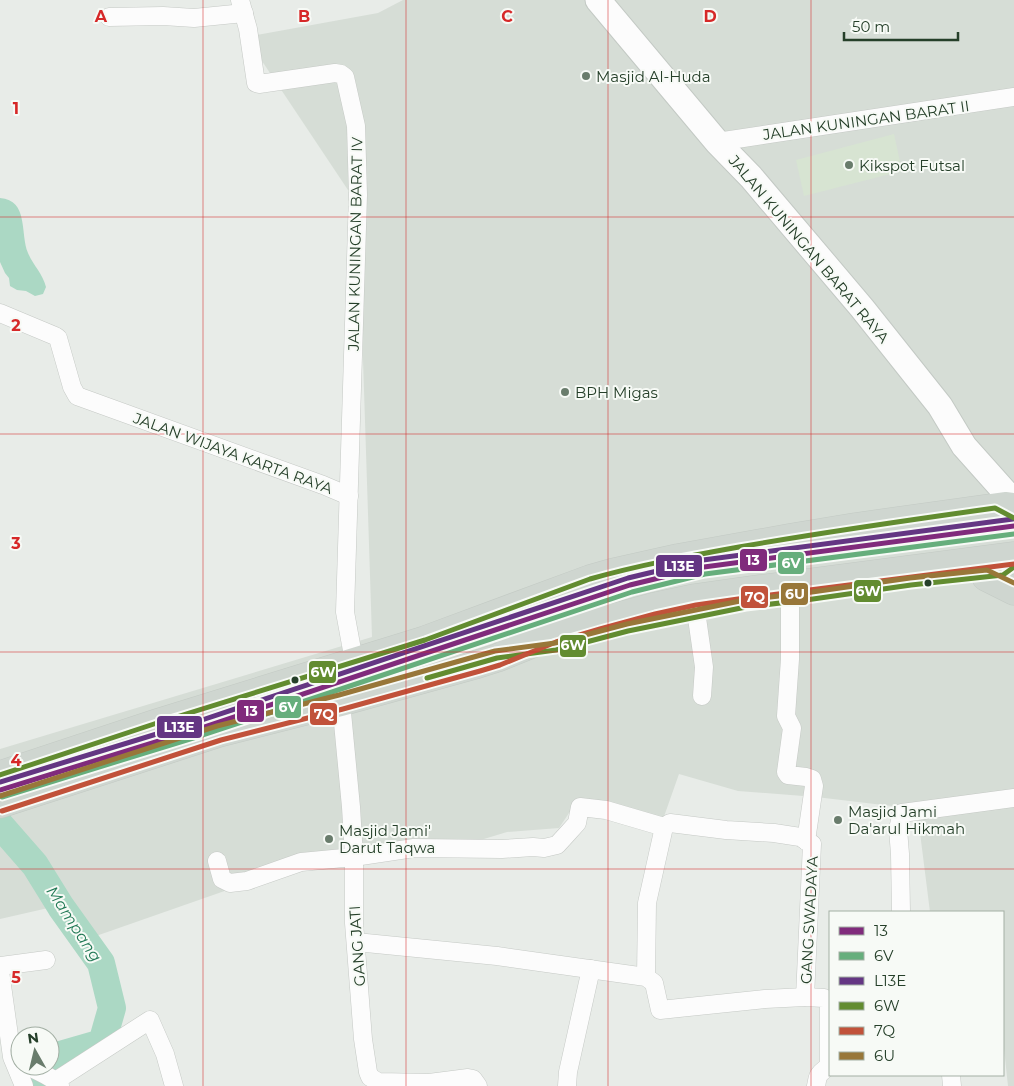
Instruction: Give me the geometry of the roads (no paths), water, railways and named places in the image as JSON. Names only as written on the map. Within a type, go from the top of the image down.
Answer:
[{"type":"main road","points":[[0,775],[157,723],[425,640],[611,573],[678,558],[855,527],[1009,507]]},
{"type":"main road","points":[[425,640],[492,631],[653,600],[734,578],[1014,542]]},
{"type":"main road","points":[[3,803],[219,734],[497,658],[554,634],[598,622],[653,600],[695,598],[737,592],[1008,573]]},
{"type":"main road","points":[[497,658],[556,650],[628,631],[746,607],[1008,573]]},
{"type":"street","name":"JALAN KUNINGAN BARAT RAYA","points":[[598,0],[717,142],[751,177],[862,308],[940,406],[964,446],[1009,507]]},
{"type":"street","points":[[109,16],[194,18],[242,6]]},
{"type":"street","name":"JALAN KUNINGAN BARAT IV","points":[[242,6],[248,29],[256,83],[335,73],[341,74],[345,77],[356,126],[358,195],[349,496]]},
{"type":"street","name":"JALAN KUNINGAN BARAT II","points":[[717,142],[1014,97]]},
{"type":"street","name":"JALAN WIJAYA KARTA RAYA","points":[[0,314],[58,338],[72,387],[77,396],[349,496],[345,612],[354,661]]},
{"type":"street","name":"GANG SWADAYA","points":[[790,602],[790,659],[786,716],[792,728],[786,772],[788,775],[812,779],[814,786],[809,842],[805,996]]},
{"type":"street","points":[[697,618],[704,667],[702,696]]},
{"type":"street","name":"GANG JATI","points":[[341,702],[354,857],[354,923],[363,1039],[368,1072],[370,1077],[378,1082],[429,1083],[468,1078],[473,1079],[478,1086]]},
{"type":"street","points":[[901,911],[898,829],[902,813],[1014,798]]},
{"type":"street","points":[[217,861],[222,879],[230,883],[247,881],[301,862],[354,857],[414,848],[544,848],[557,845],[577,823],[580,807],[606,810],[664,827]]},
{"type":"street","points":[[646,977],[647,903],[664,827],[670,823],[726,830],[774,833],[800,838],[809,842]]},
{"type":"street","points":[[356,942],[497,956],[646,977],[654,983],[660,1010],[805,996],[824,998],[829,1003],[829,1063],[827,1069],[819,1075],[816,1086]]},
{"type":"street","points":[[0,966],[46,960]]},
{"type":"street","points":[[567,1086],[568,1072],[591,969]]},
{"type":"street","points":[[0,971],[3,1021],[10,1037]]},
{"type":"street","points":[[45,1076],[59,1083],[150,1020],[165,1054],[174,1086]]},
{"type":"waterway","name":"Mampang","points":[[0,825],[35,865],[61,907],[101,963],[112,1008],[102,1043],[60,1055]]},
{"type":"waterway","name":"Mampang","points":[[35,1076],[37,1086]]},
{"type":"place","name":"Masjid Al-Huda","points":[[586,76]]},
{"type":"place","name":"Kikspot Futsal","points":[[849,165]]},
{"type":"place","name":"BPH Migas","points":[[565,392]]},
{"type":"place","name":"Masjid Jami Da'arul Hikmah","points":[[838,820]]},
{"type":"place","name":"Masjid Jami' Darut Taqwa","points":[[329,839]]}]
